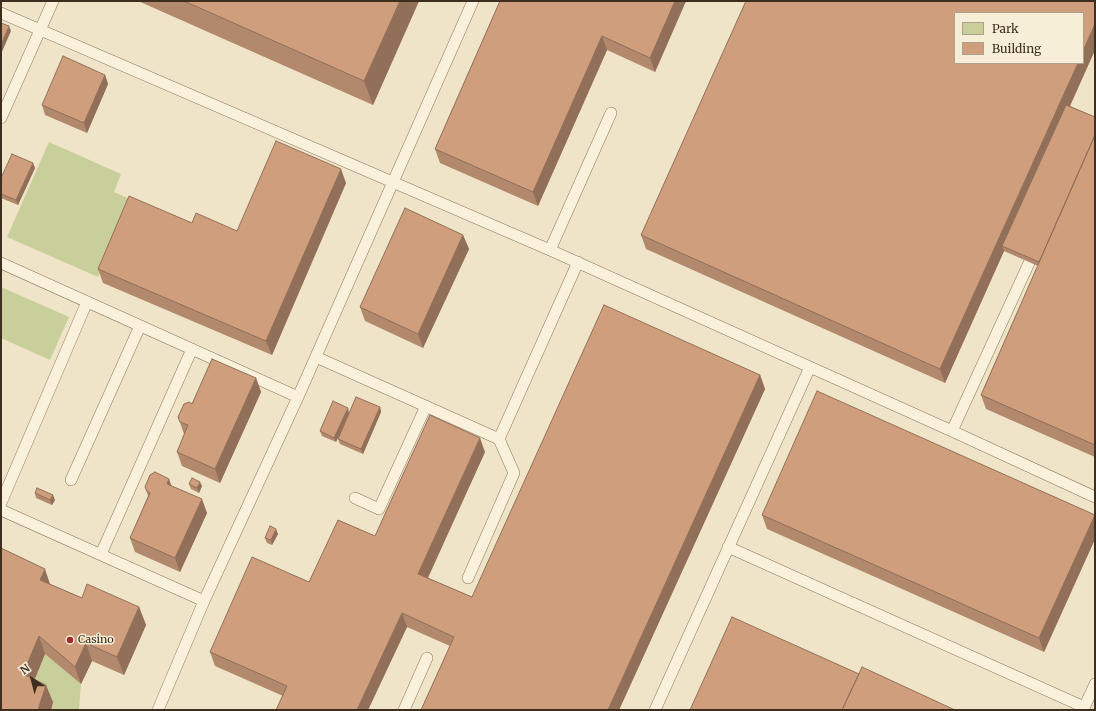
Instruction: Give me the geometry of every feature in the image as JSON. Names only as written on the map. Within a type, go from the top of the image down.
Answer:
[{"type":"lane","points":[[1,118],[53,1]]},
{"type":"lane","points":[[158,710],[204,601],[316,357],[473,1]]},
{"type":"lane","points":[[1,12],[578,262],[1095,497]]},
{"type":"lane","points":[[550,250],[611,113]]},
{"type":"lane","points":[[952,431],[1038,243]]},
{"type":"lane","points":[[499,439],[578,262]]},
{"type":"lane","points":[[1,263],[298,397]]},
{"type":"lane","points":[[1,503],[88,302]]},
{"type":"lane","points":[[71,480],[140,326]]},
{"type":"lane","points":[[101,554],[192,349]]},
{"type":"lane","points":[[316,357],[499,439],[514,473],[468,578]]},
{"type":"lane","points":[[655,710],[810,367]]},
{"type":"lane","points":[[354,498],[379,509],[426,406]]},
{"type":"lane","points":[[1,510],[204,601]]},
{"type":"lane","points":[[728,547],[1083,709],[1095,684]]},
{"type":"lane","points":[[404,710],[427,658]]},
{"type":"green space","points":[[49,142],[121,174],[114,192],[132,200],[98,277],[7,237]]},
{"type":"green space","points":[[1,287],[69,317],[50,360],[1,338]]},
{"type":"green space","points":[[45,654],[81,684],[79,710],[51,710],[53,702],[29,692]]},
{"type":"building","points":[[184,1],[400,1],[364,81]]},
{"type":"building","points":[[500,1],[675,1],[650,58],[602,36],[533,192],[435,149]]},
{"type":"building","points":[[746,1],[1095,1],[1095,24],[1084,49],[1084,12],[954,12],[954,64],[1078,64],[940,369],[641,235]]},
{"type":"building","points":[[1,23],[9,26],[1,45]]},
{"type":"building","points":[[63,56],[105,75],[84,123],[42,105]]},
{"type":"building","points":[[1066,105],[1095,117],[1095,135],[1039,262],[1002,246]]},
{"type":"building","points":[[1095,135],[1095,445],[981,395]]},
{"type":"building","points":[[276,141],[341,169],[266,341],[98,269],[129,196],[192,223],[196,213],[237,231]]},
{"type":"building","points":[[12,154],[33,163],[16,200],[1,194],[1,178]]},
{"type":"building","points":[[405,208],[463,235],[418,334],[360,307]]},
{"type":"building","points":[[604,305],[760,375],[608,710],[421,710],[454,637],[402,613],[357,710],[276,710],[287,686],[210,652],[252,557],[309,582],[338,520],[375,536],[430,415],[480,438],[418,574],[472,597]]},
{"type":"building","points":[[212,359],[256,378],[215,469],[177,452],[188,425],[180,422],[178,417],[184,404],[189,402],[192,404]]},
{"type":"building","points":[[817,391],[1095,515],[1039,638],[762,515]]},
{"type":"building","points":[[356,397],[380,407],[361,449],[338,439]]},
{"type":"building","points":[[333,401],[348,408],[334,438],[320,431]]},
{"type":"building","points":[[155,472],[169,479],[167,484],[202,499],[175,558],[130,538],[150,493],[145,487],[150,475]]},
{"type":"building","points":[[192,478],[200,482],[197,488],[189,484]]},
{"type":"building","points":[[37,488],[53,495],[50,500],[35,493]]},
{"type":"building","points":[[270,526],[276,529],[271,540],[265,538]]},
{"type":"building","name":"Casino","points":[[1,548],[45,569],[40,580],[82,598],[87,584],[139,607],[117,657],[86,643],[75,667],[39,636],[23,674],[46,685],[38,710],[1,710]]},
{"type":"building","points":[[732,617],[859,674],[842,710],[690,710]]},
{"type":"building","points":[[862,667],[955,710],[842,710]]},
{"type":"place","name":"Casino","points":[[70,640]]}]
